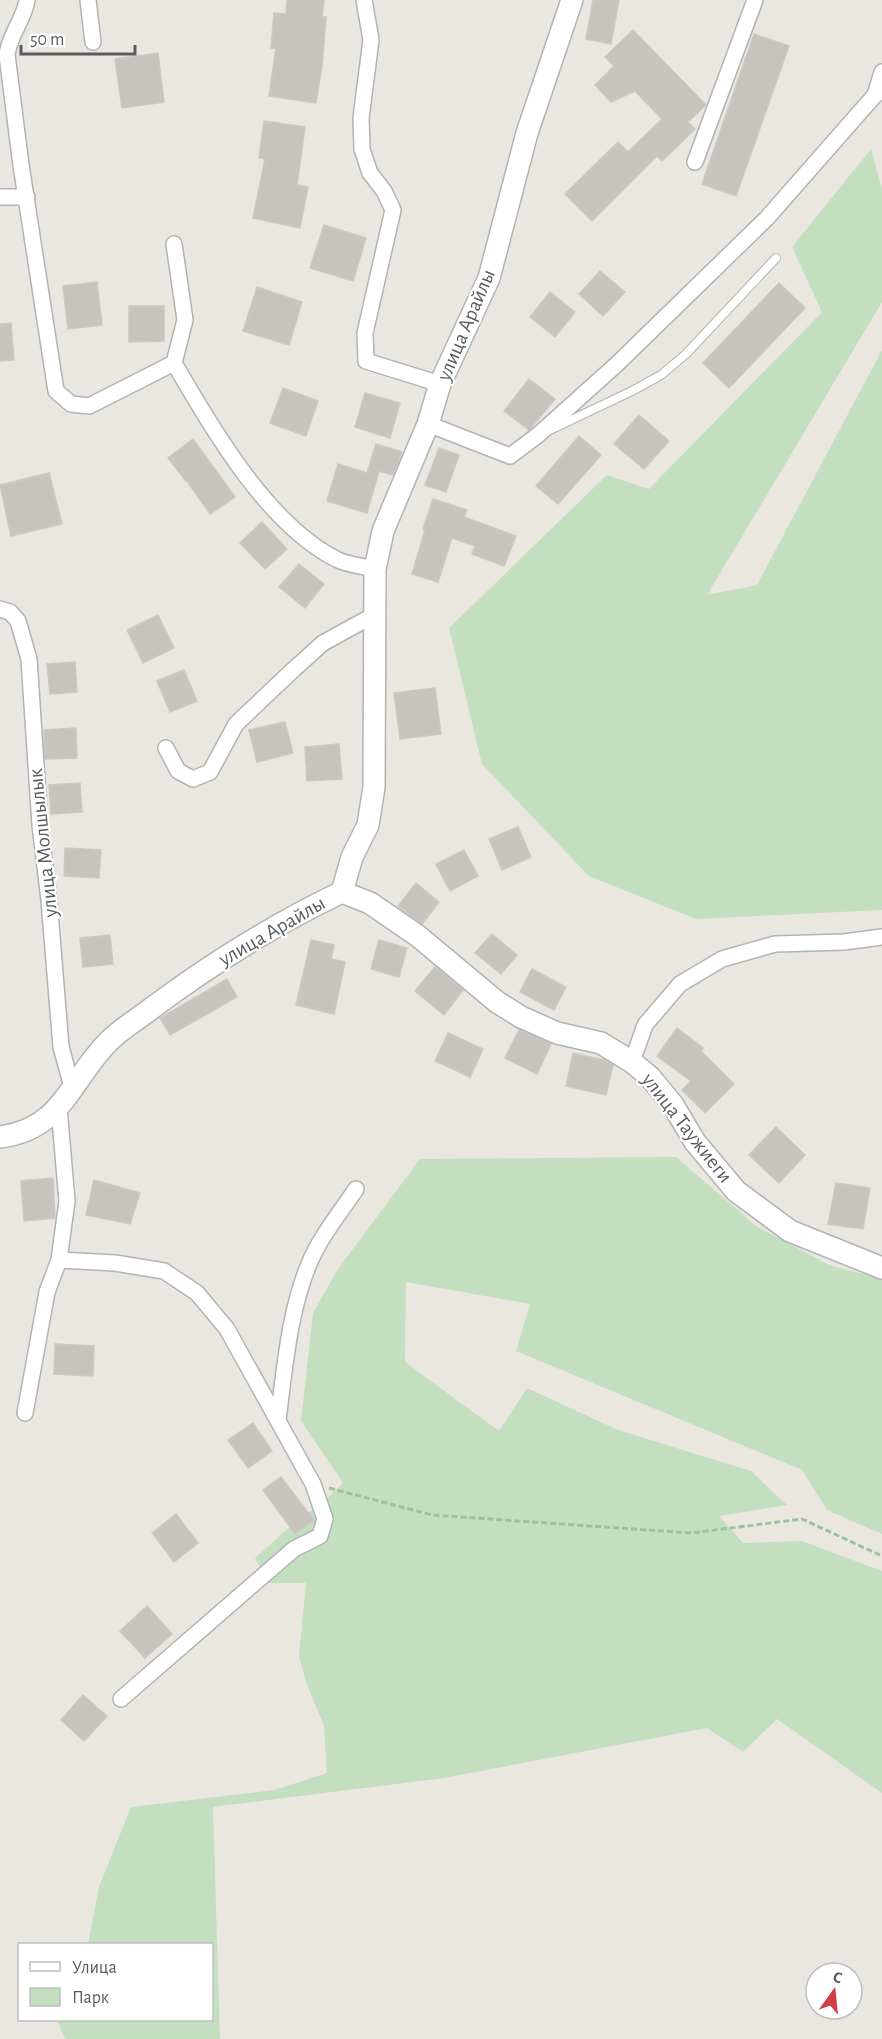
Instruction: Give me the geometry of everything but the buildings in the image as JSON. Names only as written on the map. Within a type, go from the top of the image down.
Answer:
[{"type":"street","points":[[27,0],[17,28],[4,41],[56,391],[71,404],[89,406],[174,363]]},
{"type":"street","points":[[88,0],[93,42]]},
{"type":"street","points":[[364,0],[371,40],[361,117],[362,149],[369,173],[384,191],[393,210],[366,333],[366,361],[440,384]]},
{"type":"street","name":"улица Арайлы","points":[[0,1137],[37,1127],[59,1108],[72,1087],[109,1041],[198,974],[313,906],[342,892],[352,857],[368,825],[374,787],[375,569],[383,531],[428,424],[440,384],[489,278],[527,133],[572,0]]},
{"type":"street","points":[[695,162],[755,0]]},
{"type":"street","points":[[428,424],[510,456],[538,435],[617,364],[768,218],[878,93],[882,72]]},
{"type":"street","points":[[0,197],[27,197]]},
{"type":"street","points":[[174,244],[185,320],[174,363],[219,440],[274,509],[308,541],[337,560],[375,569]]},
{"type":"street","name":"улица Молшылык","points":[[0,609],[10,612],[18,621],[29,659],[40,825],[50,900],[61,1047],[72,1087]]},
{"type":"street","points":[[166,748],[178,771],[193,779],[210,772],[236,724],[274,687],[323,643],[376,614]]},
{"type":"street","name":"улица Таужиеги","points":[[342,892],[370,903],[418,936],[497,1002],[521,1017],[557,1033],[601,1043],[632,1062],[650,1077],[673,1105],[695,1142],[736,1191],[790,1231],[882,1268]]},
{"type":"street","points":[[632,1062],[645,1025],[680,984],[722,958],[775,944],[844,942],[882,937]]},
{"type":"street","points":[[25,1413],[47,1292],[59,1260],[67,1201],[59,1108]]},
{"type":"street","points":[[278,1419],[294,1310],[309,1263],[327,1231],[356,1189]]},
{"type":"street","points":[[59,1260],[115,1263],[164,1271],[197,1293],[227,1329],[278,1419],[313,1484],[325,1519],[320,1536],[294,1549],[121,1699]]},
{"type":"lane","points":[[538,435],[604,405],[661,375],[686,354],[776,258]]},
{"type":"path","points":[[313,1484],[432,1515],[691,1533],[802,1519],[882,1556]]},
{"type":"green space","points":[[871,149],[882,189],[882,302],[707,595],[757,585],[882,350],[882,910],[696,919],[589,876],[482,764],[449,628],[607,475],[649,489],[822,312],[792,247]]},
{"type":"green space","points":[[676,1157],[756,1226],[829,1265],[882,1279],[882,1534],[827,1510],[802,1470],[516,1351],[530,1304],[406,1282],[405,1362],[499,1431],[527,1388],[618,1430],[751,1471],[787,1505],[719,1516],[743,1543],[802,1541],[882,1571],[882,1793],[777,1719],[743,1752],[707,1728],[444,1778],[213,1807],[220,2039],[65,2039],[57,2021],[213,2021],[213,1943],[88,1943],[99,1887],[131,1807],[275,1790],[327,1773],[324,1726],[306,1682],[299,1656],[306,1583],[269,1583],[255,1558],[301,1517],[319,1506],[343,1483],[301,1421],[313,1313],[338,1269],[420,1159]]}]
